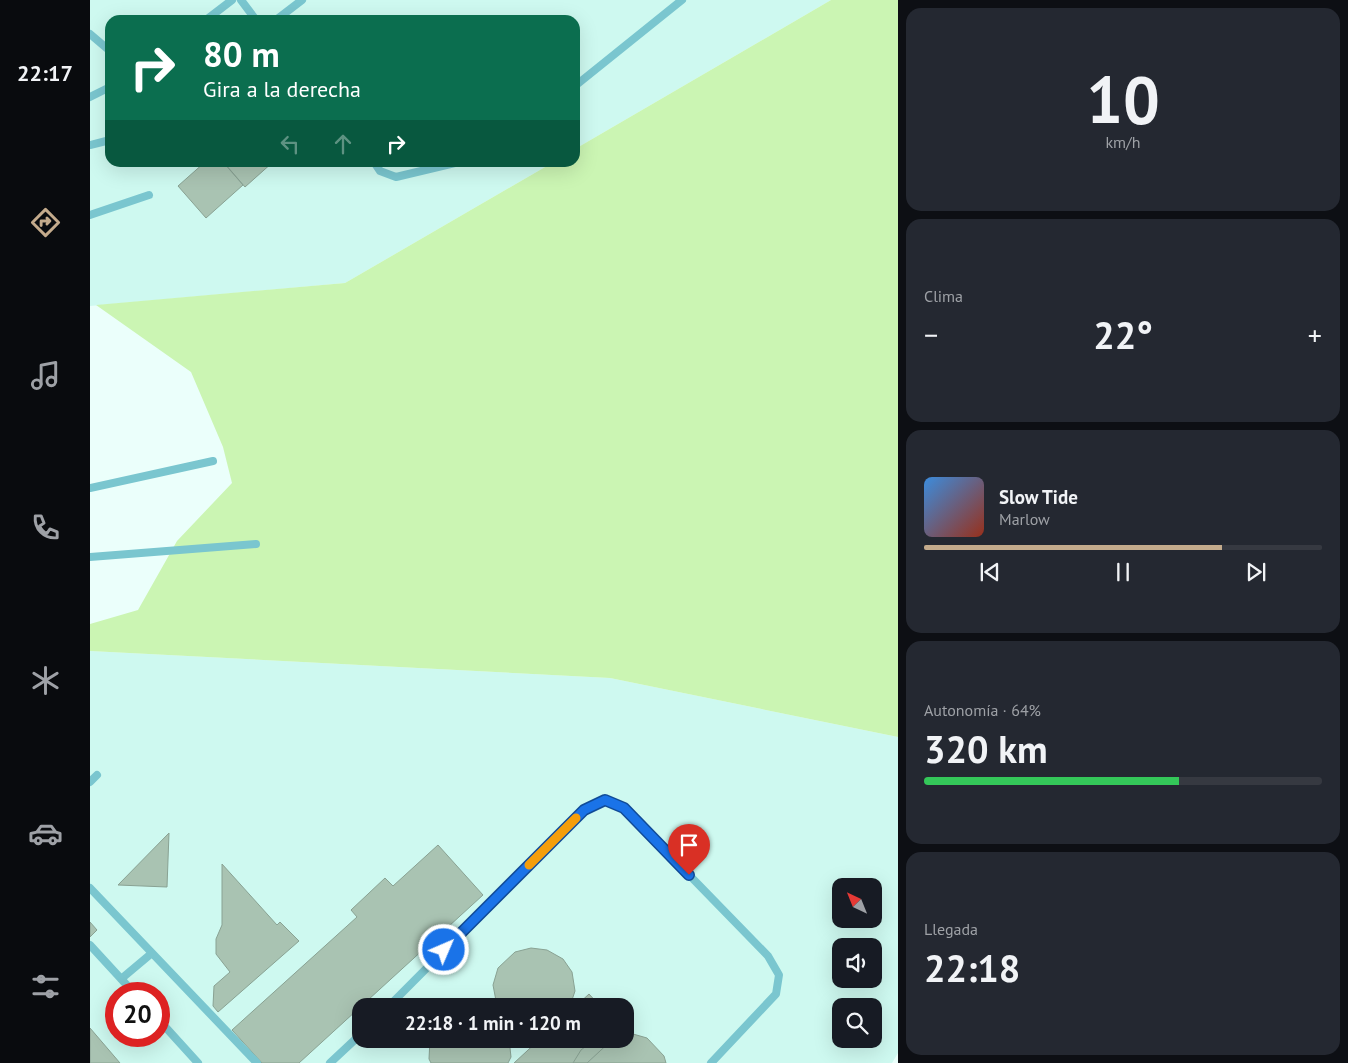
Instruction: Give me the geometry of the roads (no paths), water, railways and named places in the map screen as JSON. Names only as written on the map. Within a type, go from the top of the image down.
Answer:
[{"type":"lane","points":[[212,15],[232,0]]},
{"type":"lane","points":[[241,0],[252,15]]},
{"type":"lane","points":[[282,15],[302,0]]},
{"type":"lane","points":[[580,82],[682,0]]},
{"type":"lane","points":[[90,34],[105,46]]},
{"type":"lane","points":[[90,97],[105,90]]},
{"type":"lane","points":[[90,145],[105,141]]},
{"type":"lane","points":[[378,167],[380,170],[396,177],[438,167]]},
{"type":"lane","points":[[90,215],[149,195]]},
{"type":"lane","points":[[90,488],[213,461]]},
{"type":"lane","points":[[90,557],[256,544]]},
{"type":"lane","points":[[90,782],[97,775]]},
{"type":"lane","points":[[397,998],[584,810],[605,800],[624,808],[768,956],[779,974],[776,994],[711,1063]]},
{"type":"lane","points":[[90,888],[256,1063]]},
{"type":"lane","points":[[90,945],[124,982]]},
{"type":"lane","points":[[121,978],[152,953]]},
{"type":"lane","points":[[170,1032],[198,1063]]},
{"type":"lane","points":[[330,1063],[352,1042]]}]
